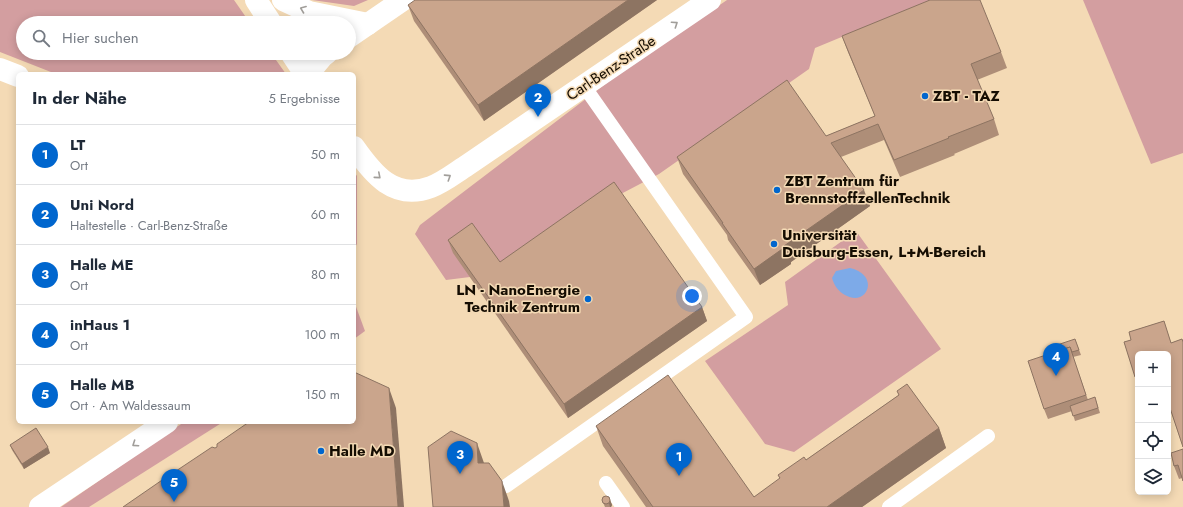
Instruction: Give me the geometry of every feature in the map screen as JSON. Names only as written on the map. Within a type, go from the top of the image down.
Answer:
[{"type":"street","points":[[256,0],[266,16]]},
{"type":"street","points":[[283,0],[309,12],[329,16]]},
{"type":"street","points":[[356,32],[403,0]]},
{"type":"street","name":"Carl-Benz-Straße","points":[[356,150],[370,169],[387,184],[398,189],[405,191],[421,190],[437,184],[460,170],[710,0]]},
{"type":"street","points":[[356,22],[368,24]]},
{"type":"street","points":[[296,60],[304,72]]},
{"type":"street","points":[[310,72],[320,60]]},
{"type":"street","points":[[0,69],[16,75]]},
{"type":"street","points":[[40,507],[164,424]]},
{"type":"lane","points":[[506,486],[746,317],[584,86]]},
{"type":"lane","points":[[889,507],[988,436]]},
{"type":"lane","points":[[606,483],[623,507]]},
{"type":"shaded area","points":[[0,0],[234,0],[245,16],[16,16],[16,58],[0,52]]},
{"type":"shaded area","points":[[312,0],[368,0],[354,6]]},
{"type":"shaded area","points":[[727,0],[931,0],[815,48],[809,69],[659,174],[619,195],[505,276],[470,277],[446,280],[415,234],[420,225],[612,79]]},
{"type":"shaded area","points":[[1083,0],[1183,0],[1183,153],[1151,164]]},
{"type":"shaded area","points":[[20,60],[276,60],[285,72],[51,72]]},
{"type":"shaded area","points":[[356,175],[357,176],[356,246]]},
{"type":"shaded area","points":[[856,231],[941,349],[794,452],[765,444],[705,361],[788,305],[785,282]]},
{"type":"shaded area","points":[[356,307],[365,331],[356,338]]},
{"type":"shaded area","points":[[181,424],[220,424],[89,507],[61,507]]},
{"type":"water","points":[[850,268],[860,272],[868,283],[864,294],[859,297],[853,298],[845,295],[837,288],[832,278],[836,271]]},
{"type":"building","points":[[415,0],[628,0],[478,105],[408,5]]},
{"type":"building","points":[[930,0],[980,0],[1001,52],[971,64],[994,119],[894,160],[878,124],[831,143],[864,190],[754,269],[677,157],[787,80],[826,136],[875,116],[842,36]]},
{"type":"building","name":"LN - NanoEnergie Technik Zentrum","points":[[614,182],[702,307],[564,404],[448,240],[472,223],[500,262]]},
{"type":"building","points":[[1164,321],[1171,343],[1182,339],[1183,447],[1171,411],[1171,351],[1135,351],[1135,377],[1124,342],[1131,340],[1129,332]]},
{"type":"building","points":[[1075,339],[1079,350],[1072,352],[1070,347],[1052,353],[1051,347]]},
{"type":"building","points":[[1070,347],[1086,395],[1044,409],[1028,361]]},
{"type":"building","name":"Halle MD","points":[[356,373],[389,388],[398,507],[123,507],[168,476],[173,477],[173,473],[212,447],[217,447],[217,444],[246,424],[356,424]]},
{"type":"building","points":[[668,375],[754,497],[780,478],[778,475],[804,457],[806,460],[899,395],[897,391],[907,384],[939,428],[827,507],[653,507],[596,426]]},
{"type":"building","points":[[1095,397],[1098,408],[1073,416],[1070,406]]},
{"type":"building","points":[[36,428],[48,447],[22,464],[10,445]]},
{"type":"building","points":[[451,431],[477,443],[478,463],[489,463],[502,481],[504,507],[433,507],[428,447]]},
{"type":"building","points":[[1183,449],[1183,481],[1178,465],[1174,466],[1171,453]]},
{"type":"building","points":[[604,496],[608,496],[610,500],[608,504],[604,504],[602,502],[602,498]]},
{"type":"place","name":"ZBT - TAZ","points":[[925,96]]},
{"type":"place","name":"Uni Nord","points":[[538,117]]},
{"type":"place","name":"ZBT Zentrum für BrennstoffzellenTechnik","points":[[777,190]]},
{"type":"place","name":"Universität Duisburg-Essen, L+M-Bereich","points":[[774,244]]},
{"type":"place","name":"LN - NanoEnergie Technik Zentrum","points":[[588,299]]},
{"type":"place","name":"inHaus 1","points":[[1056,376]]},
{"type":"place","name":"Halle MD","points":[[321,451]]},
{"type":"place","name":"Halle ME","points":[[460,474]]},
{"type":"place","name":"LT","points":[[679,476]]},
{"type":"place","name":"Halle MB","points":[[174,502]]}]
